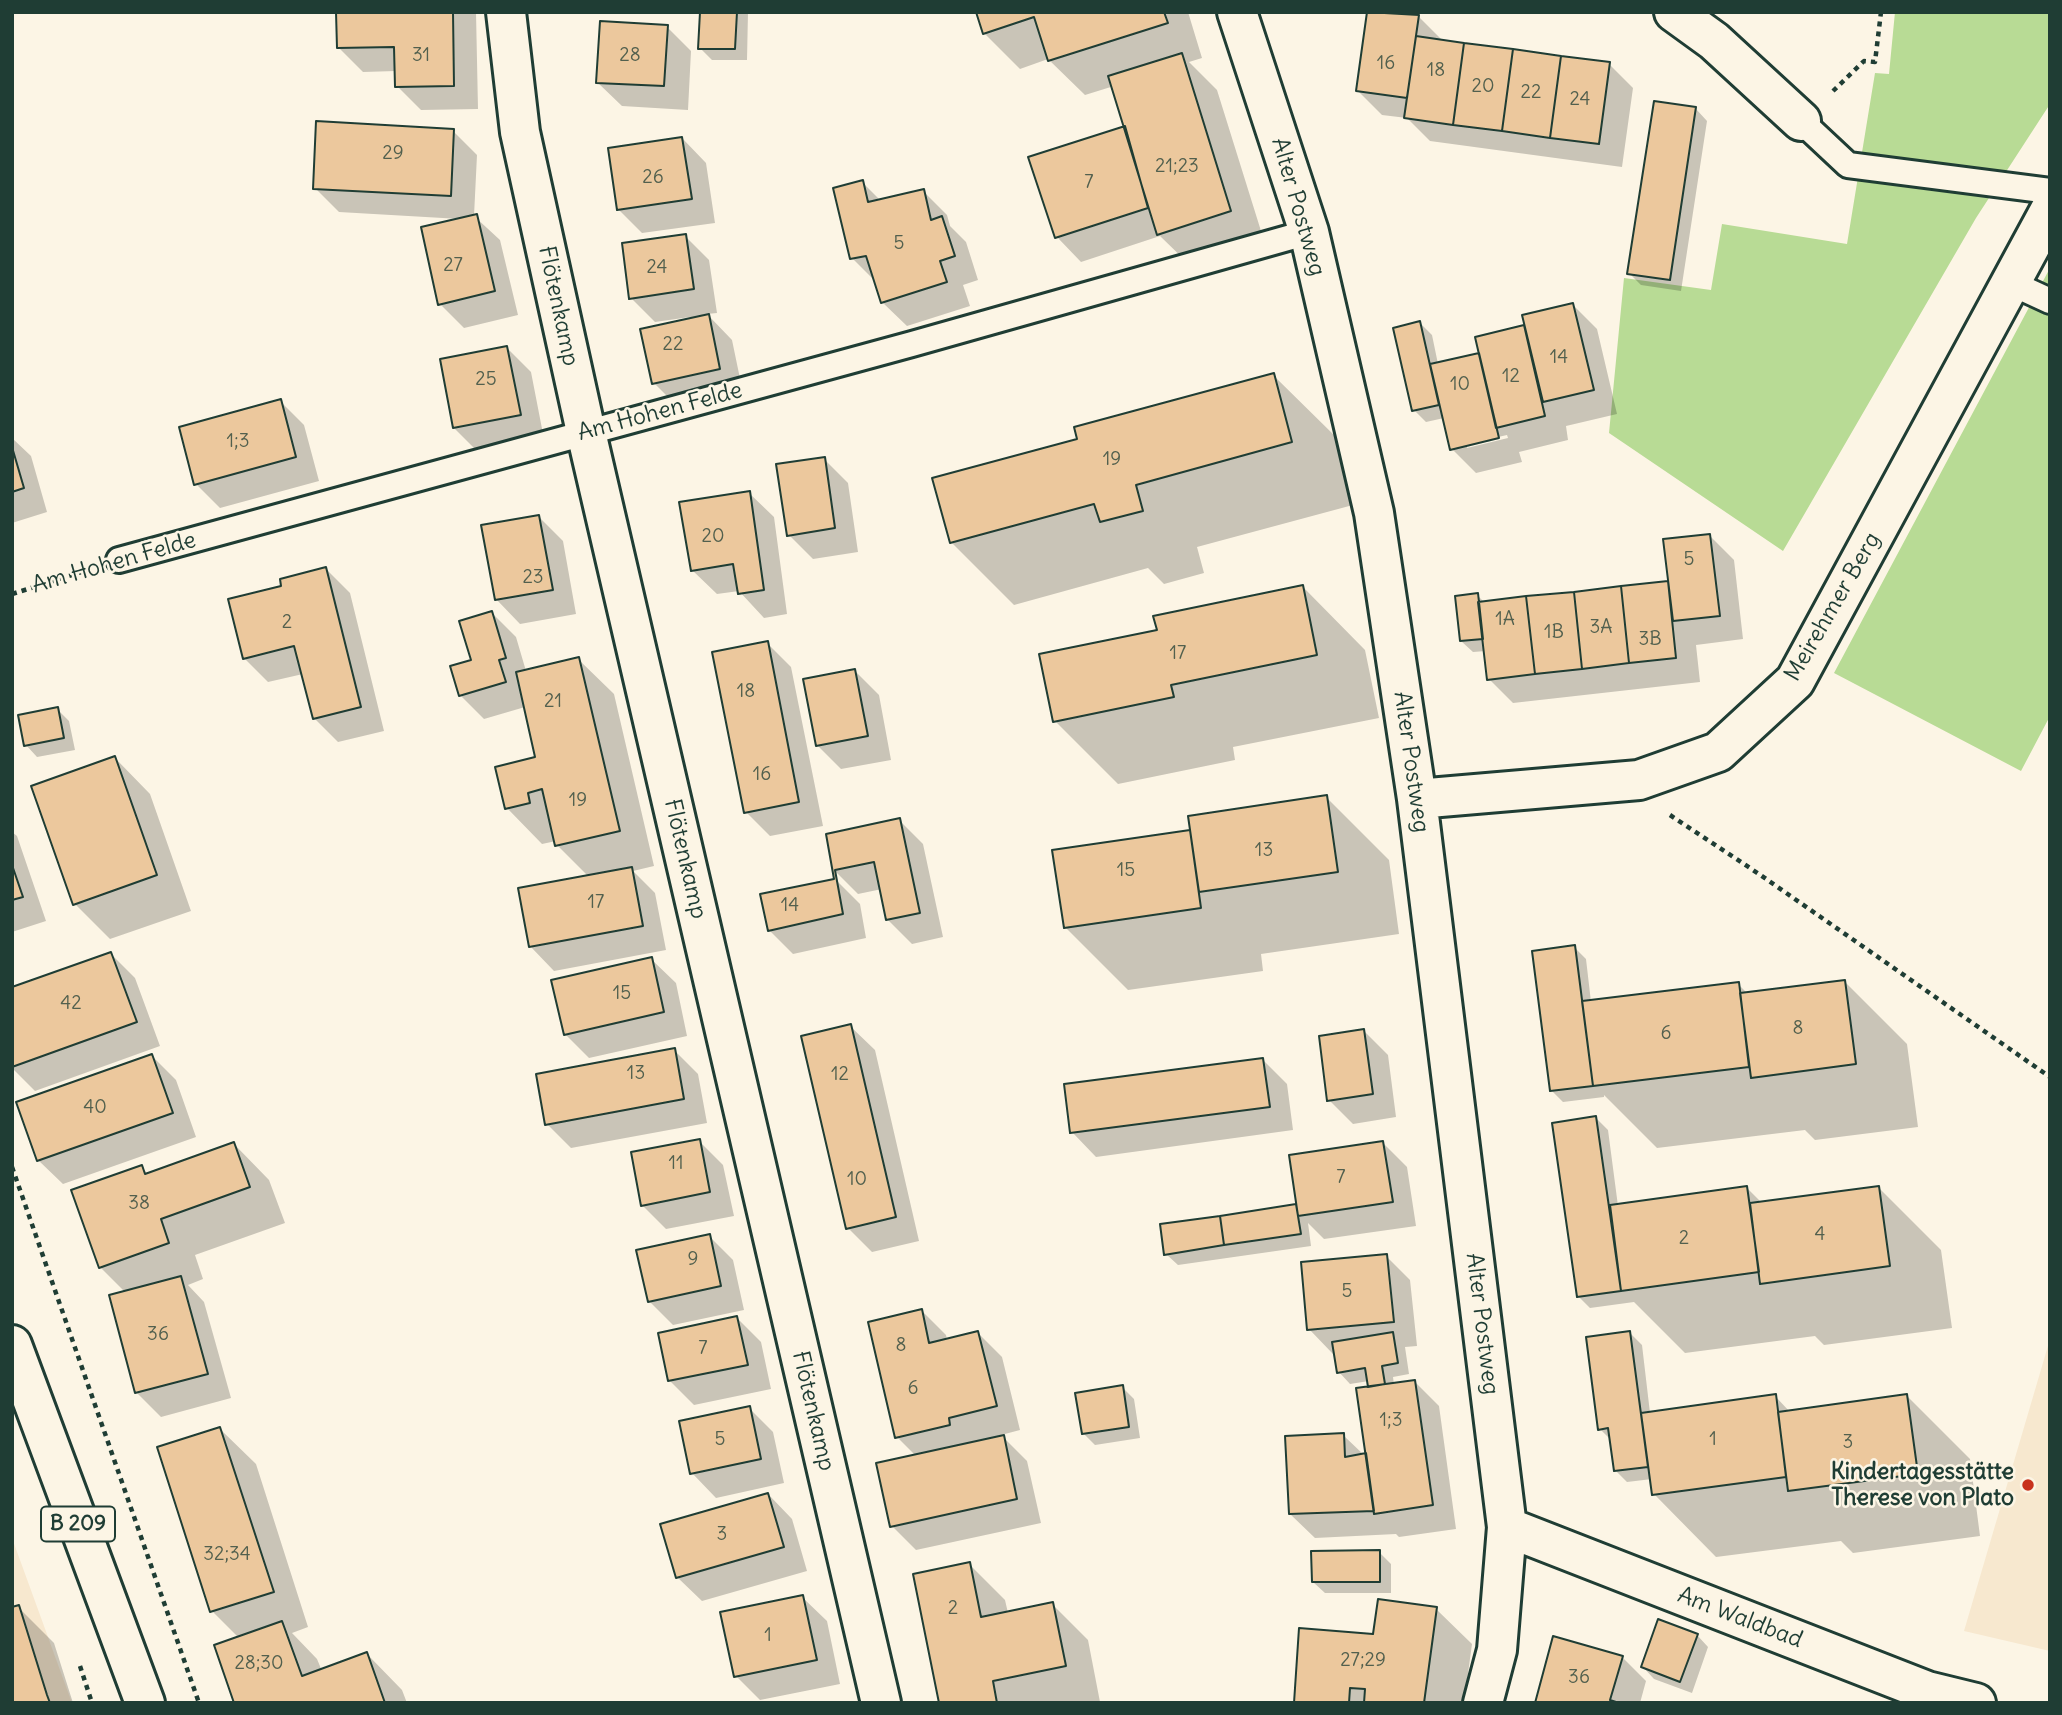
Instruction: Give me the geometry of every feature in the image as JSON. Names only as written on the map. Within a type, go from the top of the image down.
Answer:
[{"type":"street","name":"Flötenkamp","points":[[506,12],[520,132],[586,432],[881,1703]]},
{"type":"street","name":"Alter Postweg","points":[[1237,12],[1309,232],[1374,513],[1417,799],[1507,1527],[1497,1650],[1483,1703]]},
{"type":"street","points":[[1674,12],[1714,41],[1801,121]]},
{"type":"street","name":"Meirehmer Berg","points":[[1417,799],[1637,780],[1718,752],[1795,681],[2050,210]]},
{"type":"street","name":"B 209","points":[[16,1366],[145,1703]]},
{"type":"street","name":"Am Waldbad","points":[[1507,1527],[1927,1691],[1976,1703]]},
{"type":"lane","points":[[1801,121],[1848,165],[2050,191]]},
{"type":"lane","name":"Am Hohen Felde","points":[[119,560],[912,344],[1309,232]]},
{"type":"lane","points":[[2011,283],[2050,301]]},
{"type":"path","points":[[1864,61],[1875,62],[1881,12]]},
{"type":"path","name":"Am Hohen Felde","points":[[12,594],[119,560]]},
{"type":"path","points":[[1637,780],[1669,815],[1759,874],[2050,1077]]},
{"type":"path","points":[[12,1167],[198,1703]]},
{"type":"shaded area","name":"Kindertagesstätte Therese von Plato","points":[[2050,1339],[2050,1651],[1964,1631]]},
{"type":"shaded area","points":[[12,1538],[72,1703],[12,1703]]},
{"type":"green space","points":[[1895,12],[2050,12],[2050,104],[1976,218],[1783,551],[1609,433],[1624,278],[1711,290],[1722,224],[1847,244],[1875,73],[1889,74]]},
{"type":"green space","points":[[2050,268],[2050,716],[2021,771],[1834,673]]},
{"type":"building","points":[[336,12],[453,12],[454,86],[395,87],[394,47],[337,48]]},
{"type":"building","points":[[700,12],[737,12],[735,49],[698,49]]},
{"type":"building","points":[[976,12],[1164,12],[1168,23],[1048,61],[1034,17],[983,34]]},
{"type":"building","points":[[1367,12],[1419,15],[1407,98],[1356,91]]},
{"type":"building","points":[[600,21],[668,25],[664,86],[596,83]]},
{"type":"building","points":[[1416,36],[1464,43],[1453,125],[1404,118]]},
{"type":"building","points":[[1464,43],[1513,49],[1502,131],[1453,125]]},
{"type":"building","points":[[1513,49],[1561,56],[1550,138],[1502,131]]},
{"type":"building","points":[[1182,53],[1231,211],[1157,235],[1108,76]]},
{"type":"building","points":[[1561,56],[1610,62],[1599,144],[1550,138]]},
{"type":"building","points":[[1654,101],[1696,107],[1670,280],[1627,274]]},
{"type":"building","points":[[316,121],[454,129],[451,196],[313,189]]},
{"type":"building","points":[[1125,126],[1148,208],[1055,238],[1028,157]]},
{"type":"building","points":[[682,137],[692,199],[617,210],[608,148]]},
{"type":"building","points":[[863,180],[868,202],[924,189],[931,220],[942,216],[955,256],[940,261],[947,282],[881,303],[866,256],[850,259],[833,188]]},
{"type":"building","points":[[477,214],[495,291],[438,305],[421,227]]},
{"type":"building","points":[[686,234],[694,289],[629,299],[622,243]]},
{"type":"building","points":[[1573,303],[1594,390],[1543,402],[1522,315]]},
{"type":"building","points":[[709,314],[720,369],[652,384],[640,329]]},
{"type":"building","points":[[1420,321],[1439,405],[1412,411],[1393,328]]},
{"type":"building","points":[[1524,325],[1545,416],[1496,428],[1475,337]]},
{"type":"building","points":[[507,346],[521,415],[453,428],[440,359]]},
{"type":"building","points":[[1479,353],[1499,438],[1450,450],[1430,364]]},
{"type":"building","points":[[1274,373],[1292,442],[1136,485],[1143,511],[1100,522],[1094,504],[950,543],[932,478],[1077,439],[1074,427]]},
{"type":"building","points":[[281,399],[296,457],[194,485],[179,427]]},
{"type":"building","points":[[12,447],[24,488],[12,492]]},
{"type":"building","points":[[825,457],[835,528],[787,536],[776,464]]},
{"type":"building","points":[[750,491],[764,590],[738,594],[733,564],[691,571],[679,502]]},
{"type":"building","points":[[539,515],[553,590],[495,600],[481,525]]},
{"type":"building","points":[[1710,534],[1720,616],[1673,621],[1663,539]]},
{"type":"building","points":[[326,567],[361,707],[313,719],[294,646],[243,659],[228,599],[281,586],[280,579]]},
{"type":"building","points":[[1668,581],[1676,658],[1629,663],[1621,586]]},
{"type":"building","points":[[1303,585],[1317,655],[1171,685],[1174,697],[1053,722],[1039,654],[1157,630],[1153,616]]},
{"type":"building","points":[[1621,586],[1629,663],[1582,669],[1574,592]]},
{"type":"building","points":[[1574,592],[1582,669],[1535,674],[1526,596]]},
{"type":"building","points":[[1478,593],[1483,639],[1460,641],[1455,596]]},
{"type":"building","points":[[1526,596],[1535,674],[1487,680],[1478,602]]},
{"type":"building","points":[[492,611],[506,658],[499,660],[506,682],[459,696],[450,666],[471,660],[459,621]]},
{"type":"building","points":[[768,641],[799,802],[744,813],[712,652]]},
{"type":"building","points":[[579,657],[620,831],[555,846],[542,789],[528,793],[530,803],[505,809],[495,767],[535,757],[516,672]]},
{"type":"building","points":[[855,669],[868,736],[816,746],[803,679]]},
{"type":"building","points":[[58,707],[64,738],[24,746],[18,715]]},
{"type":"building","points":[[115,756],[157,875],[73,905],[31,786]]},
{"type":"building","points":[[1327,795],[1338,872],[1199,892],[1188,816]]},
{"type":"building","points":[[900,818],[920,913],[886,920],[874,862],[835,870],[843,914],[768,931],[760,894],[834,879],[826,834]]},
{"type":"building","points":[[1190,830],[1201,908],[1064,928],[1052,850]]},
{"type":"building","points":[[12,865],[23,897],[12,900]]},
{"type":"building","points":[[632,867],[643,926],[529,947],[518,888]]},
{"type":"building","points":[[1575,945],[1593,1086],[1550,1091],[1532,951]]},
{"type":"building","points":[[111,952],[137,1022],[12,1067],[12,987]]},
{"type":"building","points":[[652,957],[664,1012],[564,1035],[551,980]]},
{"type":"building","points":[[1845,980],[1856,1064],[1751,1078],[1740,993]]},
{"type":"building","points":[[1739,982],[1749,1067],[1593,1086],[1582,1001]]},
{"type":"building","points":[[851,1024],[896,1217],[846,1229],[801,1036]]},
{"type":"building","points":[[1364,1029],[1373,1094],[1327,1101],[1319,1036]]},
{"type":"building","points":[[675,1048],[684,1099],[545,1125],[536,1074]]},
{"type":"building","points":[[152,1054],[173,1113],[37,1161],[16,1102]]},
{"type":"building","points":[[1263,1058],[1270,1107],[1070,1133],[1064,1084]]},
{"type":"building","points":[[1596,1116],[1621,1291],[1577,1297],[1552,1123]]},
{"type":"building","points":[[700,1139],[710,1192],[641,1206],[631,1152]]},
{"type":"building","points":[[1383,1141],[1393,1202],[1298,1216],[1289,1155]]},
{"type":"building","points":[[234,1142],[250,1187],[161,1219],[169,1243],[99,1268],[71,1190],[142,1165],[145,1174]]},
{"type":"building","points":[[1747,1186],[1759,1272],[1621,1291],[1610,1205]]},
{"type":"building","points":[[1879,1186],[1890,1266],[1760,1284],[1750,1203]]},
{"type":"building","points":[[1296,1204],[1301,1234],[1224,1245],[1220,1216]]},
{"type":"building","points":[[1220,1216],[1224,1245],[1164,1255],[1160,1224]]},
{"type":"building","points":[[710,1234],[721,1286],[648,1302],[636,1250]]},
{"type":"building","points":[[1387,1254],[1394,1322],[1307,1330],[1301,1262]]},
{"type":"building","points":[[181,1276],[208,1374],[135,1393],[109,1295]]},
{"type":"building","points":[[922,1309],[929,1343],[978,1331],[997,1406],[949,1418],[950,1425],[895,1438],[868,1322]]},
{"type":"building","points":[[737,1316],[748,1365],[668,1381],[658,1333]]},
{"type":"building","points":[[1630,1331],[1648,1467],[1614,1471],[1608,1428],[1598,1430],[1586,1337]]},
{"type":"building","points":[[1393,1332],[1398,1363],[1382,1366],[1385,1384],[1368,1387],[1365,1368],[1337,1373],[1332,1342]]},
{"type":"building","points":[[1415,1380],[1433,1505],[1374,1514],[1356,1388]]},
{"type":"building","points":[[1123,1385],[1129,1427],[1082,1434],[1075,1393]]},
{"type":"building","points":[[1776,1394],[1786,1477],[1652,1495],[1641,1413]]},
{"type":"building","points":[[1907,1394],[1918,1474],[1788,1491],[1778,1412]]},
{"type":"building","points":[[750,1406],[761,1459],[690,1474],[679,1421]]},
{"type":"building","points":[[220,1427],[274,1592],[210,1612],[157,1447]]},
{"type":"building","points":[[1344,1433],[1345,1457],[1366,1453],[1374,1511],[1289,1514],[1285,1436]]},
{"type":"building","points":[[1004,1435],[1017,1499],[890,1527],[876,1463]]},
{"type":"building","points":[[768,1493],[784,1547],[676,1578],[660,1524]]},
{"type":"building","points":[[1380,1550],[1380,1582],[1312,1582],[1311,1551]]},
{"type":"building","points":[[970,1562],[981,1617],[1053,1602],[1066,1666],[993,1681],[997,1703],[939,1703],[913,1574]]},
{"type":"building","points":[[803,1595],[817,1660],[734,1677],[720,1612]]},
{"type":"building","points":[[1378,1599],[1437,1607],[1424,1703],[1364,1703],[1365,1689],[1350,1688],[1349,1703],[1294,1703],[1299,1628],[1373,1634]]},
{"type":"building","points":[[19,1605],[50,1703],[12,1703],[12,1607]]},
{"type":"building","points":[[1658,1619],[1698,1634],[1680,1682],[1641,1667]]},
{"type":"building","points":[[282,1621],[302,1676],[367,1652],[385,1703],[234,1703],[214,1645]]},
{"type":"building","points":[[1553,1636],[1623,1656],[1610,1700],[1619,1703],[1535,1703]]},
{"type":"place","name":"Kindertagesstätte Therese von Plato","points":[[2028,1485]]}]
